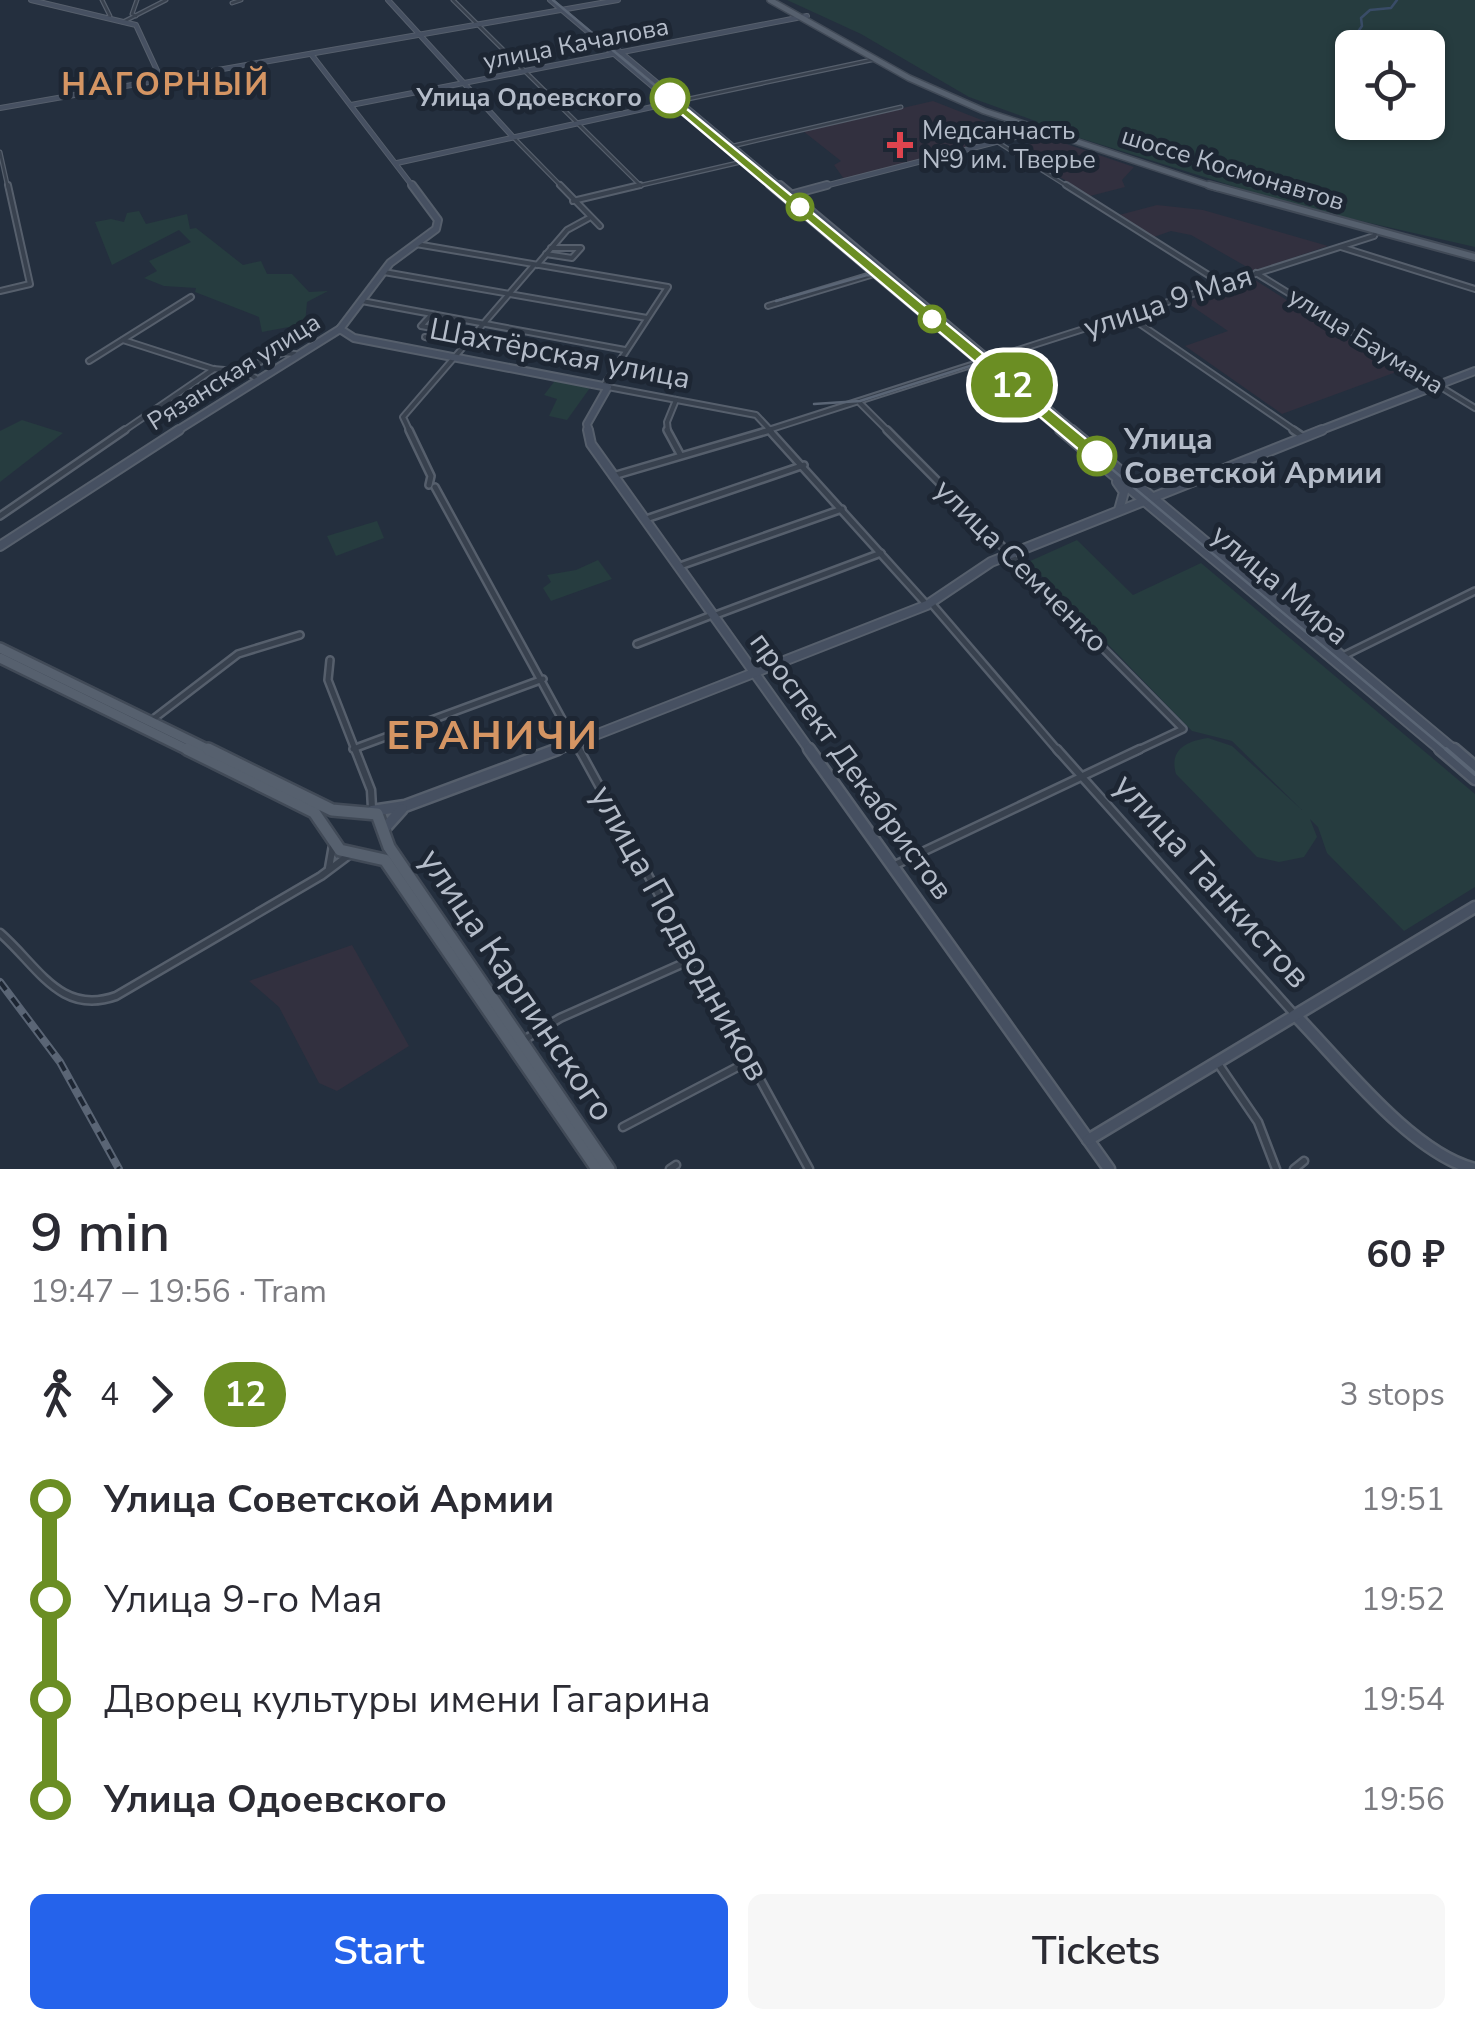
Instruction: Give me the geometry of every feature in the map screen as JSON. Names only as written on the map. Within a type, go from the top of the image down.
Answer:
[{"type":"main road","points":[[31,0],[136,25],[162,79]]},
{"type":"main road","points":[[388,0],[513,137]]},
{"type":"main road","name":"улица Мира","points":[[550,0],[1475,768]]},
{"type":"main road","name":"улица Мира","points":[[558,0],[565,9]]},
{"type":"main road","points":[[0,108],[618,0]]},
{"type":"main road","name":"шоссе Космонавтов","points":[[772,0],[943,95],[1258,202],[1475,253]]},
{"type":"main road","name":"улица Качалова","points":[[351,105],[806,16]]},
{"type":"main road","points":[[311,54],[438,220],[432,233],[416,244]]},
{"type":"main road","points":[[397,163],[676,102]]},
{"type":"main road","name":"улица Мира","points":[[676,102],[746,161]]},
{"type":"main road","points":[[787,195],[1045,130]]},
{"type":"main road","name":"Рязанская улица","points":[[0,546],[295,354],[340,329],[384,272],[416,244]]},
{"type":"main road","name":"Шахтёрская улица","points":[[340,329],[354,338],[606,386]]},
{"type":"main road","name":"улица Мира","points":[[985,362],[1105,468],[1148,499]]},
{"type":"main road","points":[[372,812],[405,806],[576,743],[929,604],[991,562],[1475,372]]},
{"type":"main road","name":"проспект Декабристов","points":[[606,386],[588,419],[587,434],[613,476],[1109,1169]]},
{"type":"main road","points":[[1105,468],[1123,488],[1118,511]]},
{"type":"main road","name":"улица Карпинского","points":[[0,648],[324,818],[340,850],[386,860],[596,1169]]},
{"type":"main road","name":"улица Карпинского","points":[[0,658],[146,725]]},
{"type":"main road","name":"улица Мира","points":[[1338,658],[1475,779]]},
{"type":"main road","name":"улица Карпинского","points":[[216,760],[332,810],[372,812],[381,818],[389,847],[609,1169]]},
{"type":"main road","points":[[384,830],[405,806]]},
{"type":"main road","points":[[332,838],[338,821],[352,812]]},
{"type":"main road","name":"улица Карпинского","points":[[356,852],[376,843],[384,830]]},
{"type":"main road","points":[[1088,1140],[1475,907]]},
{"type":"main road","name":"улица Танкистов","points":[[1294,1015],[1415,1138],[1454,1166],[1475,1169]]},
{"type":"street","points":[[102,0],[108,18]]},
{"type":"street","points":[[136,25],[132,14],[137,0]]},
{"type":"street","points":[[124,22],[166,0]]},
{"type":"street","points":[[232,3],[241,0]]},
{"type":"street","points":[[453,0],[640,186]]},
{"type":"street","points":[[676,102],[878,59]]},
{"type":"street","points":[[732,146],[901,107]]},
{"type":"street","points":[[513,137],[600,226]]},
{"type":"street","points":[[999,142],[1222,284]]},
{"type":"street","points":[[0,152],[30,284],[0,291]]},
{"type":"street","points":[[573,201],[746,161]]},
{"type":"street","points":[[456,357],[567,230],[589,218]]},
{"type":"street","name":"улица 9 Мая","points":[[613,476],[860,403],[1338,247],[1376,231]]},
{"type":"street","points":[[416,244],[536,265]]},
{"type":"street","points":[[1338,247],[1389,257],[1475,290]]},
{"type":"street","points":[[546,254],[572,258],[580,248],[551,248]]},
{"type":"street","name":"проспект Декабристов","points":[[536,265],[668,288],[625,350],[606,386]]},
{"type":"street","points":[[384,272],[647,318]]},
{"type":"street","points":[[768,306],[878,272]]},
{"type":"street","name":"улица Баумана","points":[[1256,274],[1475,408]]},
{"type":"street","points":[[1465,284],[1475,282]]},
{"type":"street","points":[[89,360],[191,297]]},
{"type":"street","points":[[362,301],[625,350]]},
{"type":"street","points":[[432,314],[421,326],[443,330]]},
{"type":"street","points":[[1127,314],[1304,438]]},
{"type":"street","points":[[425,337],[466,345]]},
{"type":"street","points":[[123,340],[214,369],[242,368],[283,353],[295,354]]},
{"type":"street","name":"улица Подводников","points":[[456,357],[403,416],[432,486],[543,679],[809,1169]]},
{"type":"street","points":[[242,368],[257,380]]},
{"type":"street","points":[[2,513],[214,369]]},
{"type":"street","name":"Шахтёрская улица","points":[[606,386],[750,412],[770,427]]},
{"type":"street","points":[[676,400],[665,421],[665,431],[680,454]]},
{"type":"street","name":"улица Семченко","points":[[860,403],[1182,729],[1083,776]]},
{"type":"street","name":"улица Танкистов","points":[[770,427],[1294,1015]]},
{"type":"street","points":[[644,520],[804,465]]},
{"type":"street","points":[[677,567],[842,508]]},
{"type":"street","points":[[637,644],[881,553]]},
{"type":"street","points":[[1338,658],[1475,591]]},
{"type":"street","points":[[146,725],[238,654],[300,635]]},
{"type":"street","points":[[330,660],[328,680],[372,794],[372,812]]},
{"type":"street","points":[[353,749],[543,679]]},
{"type":"street","points":[[892,866],[1083,776]]},
{"type":"street","points":[[352,812],[372,794]]},
{"type":"street","points":[[328,871],[332,838]]},
{"type":"street","points":[[0,934],[20,948],[32,967],[83,1003],[116,996],[356,852]]},
{"type":"street","points":[[521,1042],[560,1018],[693,959]]},
{"type":"street","points":[[623,1127],[749,1061]]},
{"type":"street","points":[[1217,1062],[1258,1122],[1276,1169]]},
{"type":"street","points":[[1294,1169],[1304,1160]]},
{"type":"shaded area","name":"Медсанчасть №9 им. Тверье","points":[[933,101],[1020,135],[844,179],[834,165],[841,161],[803,131]]},
{"type":"shaded area","points":[[1049,138],[1134,167],[1122,180],[1125,187],[1090,196],[1014,148]]},
{"type":"shaded area","points":[[1157,205],[1203,210],[1328,246],[1254,271],[1191,235],[1171,231],[1154,237],[1119,215]]},
{"type":"shaded area","points":[[1255,280],[1399,371],[1282,414],[1185,346],[1228,331],[1186,302]]},
{"type":"shaded area","points":[[352,945],[409,1046],[337,1091],[319,1083],[279,1007],[249,981]]},
{"type":"green space","points":[[787,0],[1475,0],[1475,247],[1300,207],[1035,124],[1038,122],[969,97],[861,34]]},
{"type":"green space","points":[[139,211],[146,224],[187,214],[190,229],[196,228],[243,265],[261,261],[267,274],[292,274],[309,292],[328,291],[307,302],[305,324],[262,332],[259,317],[195,292],[196,288],[164,286],[144,278],[157,271],[149,261],[191,242],[179,230],[112,265],[95,222],[124,222],[127,213]]},
{"type":"green space","points":[[557,378],[592,385],[567,420],[549,416],[557,399],[544,395]]},
{"type":"green space","points":[[22,420],[63,433],[0,482],[0,431]]},
{"type":"green space","points":[[377,521],[384,538],[336,556],[327,536]]},
{"type":"green space","points":[[1077,540],[1133,595],[1201,563],[1475,794],[1475,887],[1404,931],[1327,853],[1318,827],[1310,819],[1317,837],[1304,857],[1279,862],[1257,857],[1176,774],[1175,759],[1181,748],[1208,738],[1232,746],[1302,810],[1232,741],[1192,731],[1028,562]]},
{"type":"green space","points":[[598,560],[612,579],[551,601],[543,588],[551,582],[547,575],[576,570]]},
{"type":"waterway","points":[[1359,30],[1361,18],[1370,10],[1391,8],[1397,0]]},
{"type":"tram line","points":[[553,0],[883,277]]},
{"type":"tram line","name":"12","points":[[670,98],[1097,456]]},
{"type":"tram line","points":[[776,301],[867,275],[883,277]]},
{"type":"tram line","points":[[883,277],[1449,752]]},
{"type":"tram line","points":[[814,404],[860,401],[973,365],[991,368]]},
{"type":"tram line","points":[[1446,749],[1475,774]]},
{"type":"railway","points":[[0,982],[60,1062],[119,1169]]},
{"type":"place","name":"Улица Одоевского","points":[[670,98]]},
{"type":"place","name":"Медсанчасть №9 им. Тверье","points":[[900,145]]},
{"type":"place","name":"Улица Советской Армии","points":[[1097,456]]},
{"type":"district","name":"НАГОРНЫЙ","points":[[166,84]]},
{"type":"district","name":"ЕРАНИЧИ","points":[[493,736]]}]
